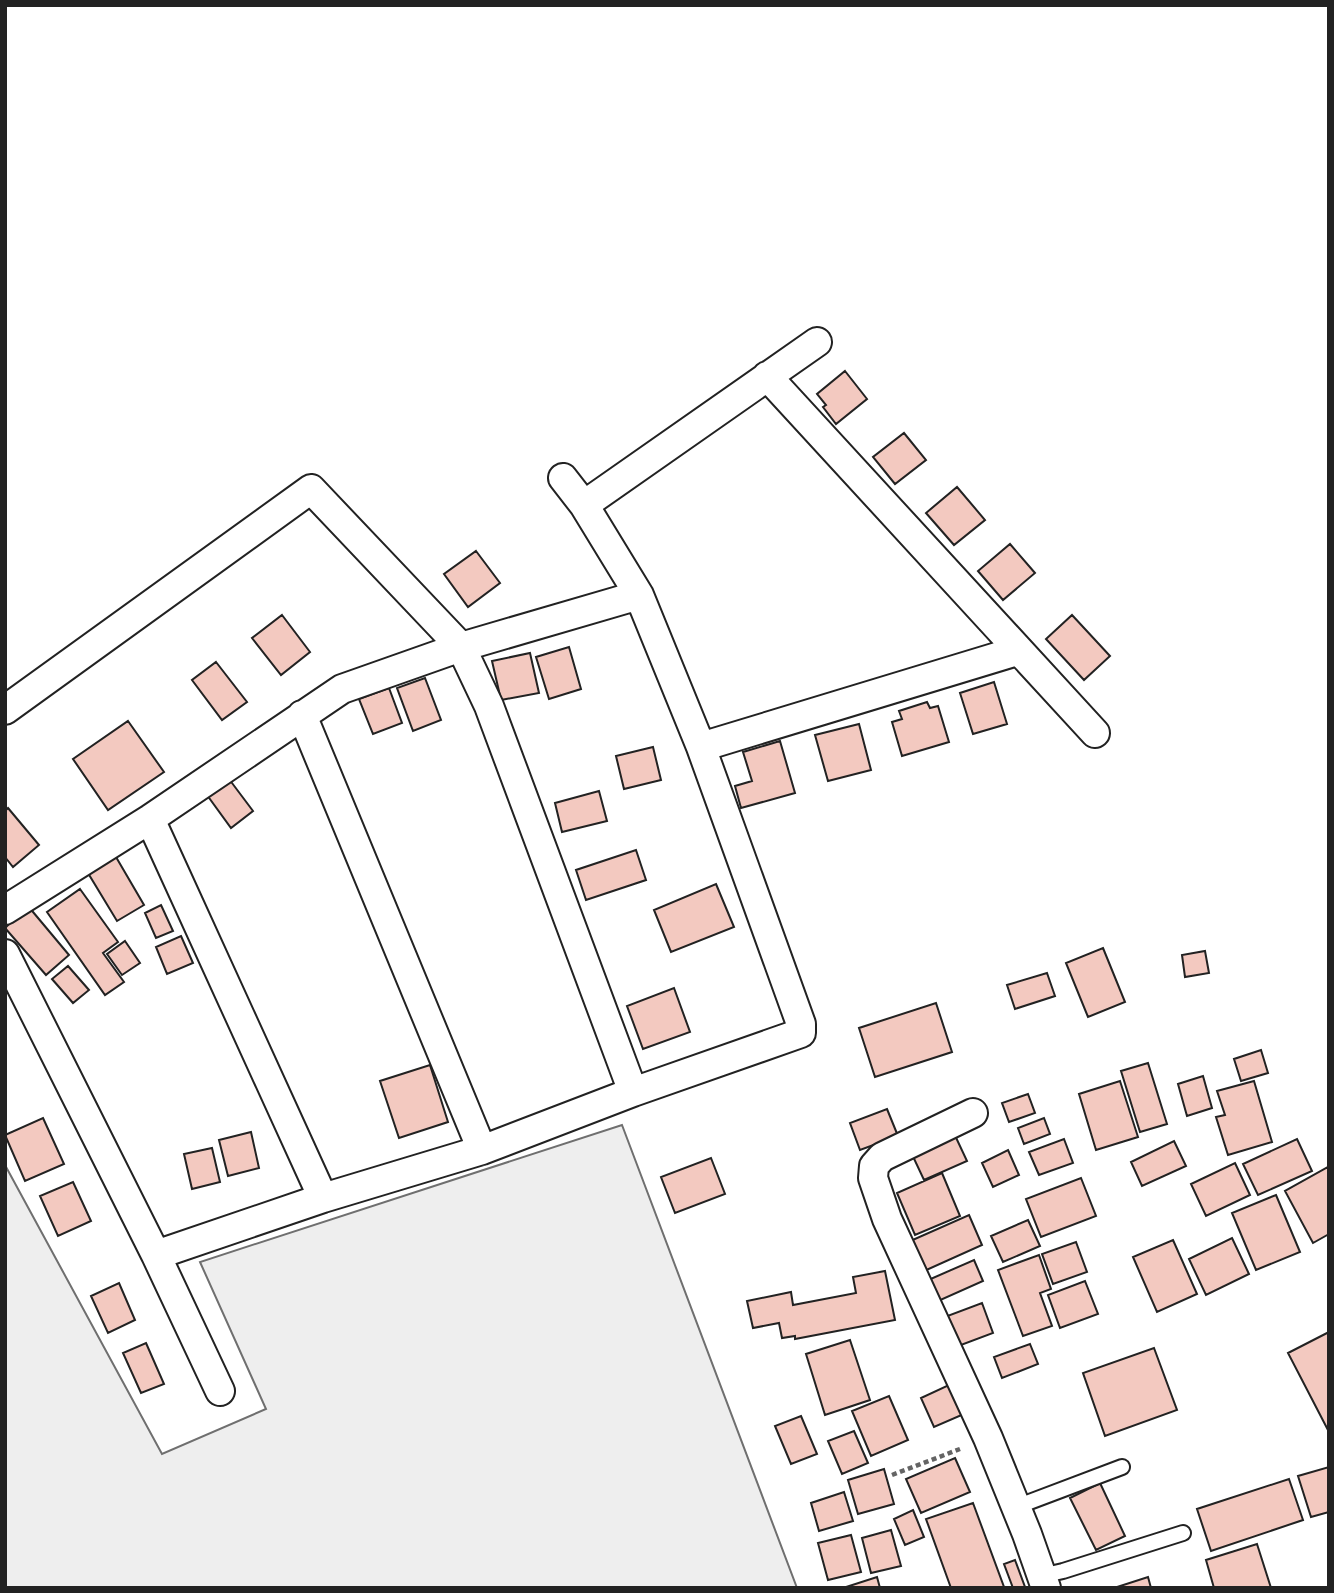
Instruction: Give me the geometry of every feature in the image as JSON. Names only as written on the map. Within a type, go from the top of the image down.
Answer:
[{"type":"street","points":[[584,505],[817,342]]},
{"type":"street","points":[[767,376],[1095,733]]},
{"type":"street","points":[[156,1255],[323,1198],[482,1150],[633,1092],[801,1034],[803,1029],[701,747],[639,595],[584,505],[563,478]]},
{"type":"street","points":[[5,710],[311,489],[461,647],[489,706],[633,1092]]},
{"type":"street","points":[[5,910],[150,818],[342,689],[461,647],[639,595]]},
{"type":"street","points":[[701,747],[1017,651]]},
{"type":"street","points":[[302,715],[482,1150]]},
{"type":"street","points":[[150,818],[323,1198]]},
{"type":"street","points":[[5,954],[156,1255],[220,1391]]},
{"type":"street","points":[[973,1113],[882,1157],[874,1166],[873,1178],[887,1219],[988,1438],[1043,1582]]},
{"type":"lane","points":[[1016,1507],[1122,1467]]},
{"type":"lane","points":[[1043,1582],[1063,1571],[1182,1533]]},
{"type":"path","points":[[892,1475],[988,1438]]},
{"type":"shaded area","points":[[622,1125],[797,1588],[5,1588],[5,1165],[162,1454],[266,1409],[200,1262]]},
{"type":"building","points":[[845,371],[867,399],[836,424],[817,394]]},
{"type":"building","points":[[904,433],[926,460],[895,484],[873,457]]},
{"type":"building","points":[[957,487],[985,520],[954,545],[926,513]]},
{"type":"building","points":[[1010,544],[1035,573],[1003,600],[978,571]]},
{"type":"building","points":[[476,551],[500,583],[468,607],[444,574]]},
{"type":"building","points":[[282,615],[310,652],[281,675],[252,638]]},
{"type":"building","points":[[1072,615],[1110,656],[1084,680],[1046,639]]},
{"type":"building","points":[[569,647],[581,689],[549,699],[536,657]]},
{"type":"building","points":[[530,653],[539,693],[501,700],[492,661]]},
{"type":"building","points":[[216,662],[247,702],[222,720],[192,680]]},
{"type":"building","points":[[425,678],[441,720],[413,731],[397,688]]},
{"type":"building","points":[[994,682],[1007,724],[973,734],[960,693]]},
{"type":"building","points":[[389,688],[402,723],[373,734],[359,699]]},
{"type":"building","points":[[927,702],[930,708],[938,706],[949,742],[902,756],[892,722],[902,719],[899,711]]},
{"type":"building","points":[[128,721],[164,772],[108,810],[73,759]]},
{"type":"building","points":[[859,724],[871,770],[828,781],[815,735]]},
{"type":"building","points":[[780,741],[795,793],[741,808],[735,786],[752,781],[743,752]]},
{"type":"building","points":[[653,747],[661,780],[624,789],[616,756]]},
{"type":"building","points":[[229,779],[253,811],[231,828],[207,795]]},
{"type":"building","points":[[599,791],[607,821],[562,832],[555,803]]},
{"type":"building","points":[[8,808],[39,845],[13,867],[5,857],[5,811]]},
{"type":"building","points":[[636,850],[646,880],[586,900],[576,870]]},
{"type":"building","points":[[116,857],[144,905],[117,921],[88,873]]},
{"type":"building","points":[[716,884],[734,927],[671,952],[654,910]]},
{"type":"building","points":[[80,889],[118,942],[103,953],[124,982],[105,995],[47,912]]},
{"type":"building","points":[[161,905],[173,931],[156,938],[145,913]]},
{"type":"building","points":[[28,906],[69,955],[46,975],[5,928]]},
{"type":"building","points":[[181,936],[193,963],[167,974],[156,947]]},
{"type":"building","points":[[125,941],[140,963],[122,975],[107,954]]},
{"type":"building","points":[[1103,948],[1125,1002],[1088,1017],[1066,963]]},
{"type":"building","points":[[1205,951],[1209,973],[1185,977],[1182,955]]},
{"type":"building","points":[[68,966],[89,990],[73,1003],[52,979]]},
{"type":"building","points":[[1047,973],[1055,996],[1015,1009],[1007,985]]},
{"type":"building","points":[[674,988],[690,1032],[643,1049],[627,1006]]},
{"type":"building","points":[[936,1003],[952,1052],[875,1077],[859,1028]]},
{"type":"building","points":[[1261,1050],[1268,1073],[1241,1081],[1234,1059]]},
{"type":"building","points":[[1148,1063],[1167,1124],[1140,1132],[1121,1071]]},
{"type":"building","points":[[430,1065],[448,1122],[399,1138],[380,1081]]},
{"type":"building","points":[[1203,1076],[1212,1108],[1187,1116],[1178,1084]]},
{"type":"building","points":[[1120,1081],[1138,1137],[1096,1150],[1079,1094]]},
{"type":"building","points":[[1254,1081],[1272,1142],[1228,1155],[1216,1117],[1225,1115],[1217,1091]]},
{"type":"building","points":[[1028,1094],[1035,1113],[1009,1122],[1002,1103]]},
{"type":"building","points":[[887,1109],[898,1136],[860,1150],[850,1123]]},
{"type":"building","points":[[43,1118],[64,1164],[25,1181],[5,1135]]},
{"type":"building","points":[[1044,1118],[1050,1134],[1024,1144],[1018,1128]]},
{"type":"building","points":[[952,1129],[967,1161],[924,1180],[909,1148]]},
{"type":"building","points":[[251,1132],[259,1168],[228,1176],[219,1140]]},
{"type":"building","points":[[1064,1139],[1073,1163],[1039,1175],[1029,1152]]},
{"type":"building","points":[[1297,1139],[1312,1171],[1258,1195],[1243,1164]]},
{"type":"building","points":[[1174,1141],[1186,1166],[1142,1186],[1131,1162]]},
{"type":"building","points":[[212,1148],[220,1182],[192,1189],[184,1154]]},
{"type":"building","points":[[1008,1150],[1019,1175],[993,1187],[982,1163]]},
{"type":"building","points":[[711,1158],[725,1194],[675,1213],[661,1177]]},
{"type":"building","points":[[1235,1163],[1250,1195],[1206,1216],[1191,1184]]},
{"type":"building","points":[[1328,1167],[1329,1234],[1313,1243],[1285,1191]]},
{"type":"building","points":[[942,1173],[960,1216],[915,1235],[897,1193]]},
{"type":"building","points":[[1081,1178],[1096,1216],[1041,1237],[1026,1199]]},
{"type":"building","points":[[73,1182],[91,1221],[58,1236],[40,1196]]},
{"type":"building","points":[[1276,1195],[1300,1252],[1256,1270],[1232,1213]]},
{"type":"building","points":[[969,1215],[982,1245],[922,1272],[908,1242]]},
{"type":"building","points":[[1028,1220],[1040,1246],[1003,1262],[991,1236]]},
{"type":"building","points":[[1232,1238],[1249,1274],[1206,1295],[1189,1259]]},
{"type":"building","points":[[1173,1240],[1197,1294],[1157,1312],[1133,1257]]},
{"type":"building","points":[[1076,1242],[1087,1272],[1053,1284],[1042,1254]]},
{"type":"building","points":[[1039,1255],[1051,1289],[1040,1293],[1052,1326],[1023,1336],[998,1270]]},
{"type":"building","points":[[974,1260],[983,1281],[936,1302],[926,1281]]},
{"type":"building","points":[[885,1271],[895,1320],[795,1339],[795,1336],[782,1338],[779,1323],[753,1328],[747,1301],[791,1292],[793,1305],[856,1293],[853,1277]]},
{"type":"building","points":[[1085,1281],[1098,1314],[1060,1328],[1048,1295]]},
{"type":"building","points":[[119,1283],[135,1320],[108,1333],[91,1296]]},
{"type":"building","points":[[982,1303],[993,1333],[953,1348],[942,1318]]},
{"type":"building","points":[[1329,1332],[1329,1432],[1288,1353]]},
{"type":"building","points":[[850,1340],[870,1400],[825,1415],[806,1354]]},
{"type":"building","points":[[146,1343],[164,1384],[141,1393],[123,1353]]},
{"type":"building","points":[[1030,1344],[1038,1364],[1002,1378],[994,1357]]},
{"type":"building","points":[[1154,1348],[1177,1410],[1105,1436],[1083,1373]]},
{"type":"building","points":[[951,1384],[964,1414],[934,1427],[921,1398]]},
{"type":"building","points":[[889,1396],[908,1440],[871,1456],[852,1411]]},
{"type":"building","points":[[801,1416],[817,1454],[791,1464],[775,1426]]},
{"type":"building","points":[[854,1431],[868,1463],[842,1474],[828,1441]]},
{"type":"building","points":[[955,1458],[970,1492],[921,1513],[906,1479]]},
{"type":"building","points":[[1329,1467],[1329,1512],[1311,1517],[1298,1476]]},
{"type":"building","points":[[884,1469],[894,1504],[858,1514],[848,1480]]},
{"type":"building","points":[[1289,1479],[1303,1520],[1211,1551],[1197,1509]]},
{"type":"building","points":[[1100,1483],[1125,1536],[1096,1550],[1070,1498]]},
{"type":"building","points":[[844,1492],[853,1521],[819,1531],[811,1503]]},
{"type":"building","points":[[973,1503],[1004,1587],[951,1588],[926,1519]]},
{"type":"building","points":[[913,1510],[924,1537],[905,1545],[894,1519]]},
{"type":"building","points":[[891,1530],[901,1566],[871,1573],[862,1538]]},
{"type":"building","points":[[851,1535],[861,1572],[828,1580],[818,1543]]},
{"type":"building","points":[[1257,1544],[1271,1588],[1214,1588],[1206,1560]]},
{"type":"building","points":[[1015,1560],[1025,1587],[1022,1588],[1013,1588],[1004,1564]]},
{"type":"building","points":[[877,1577],[880,1588],[843,1588]]},
{"type":"building","points":[[1148,1577],[1151,1588],[1114,1588]]}]
